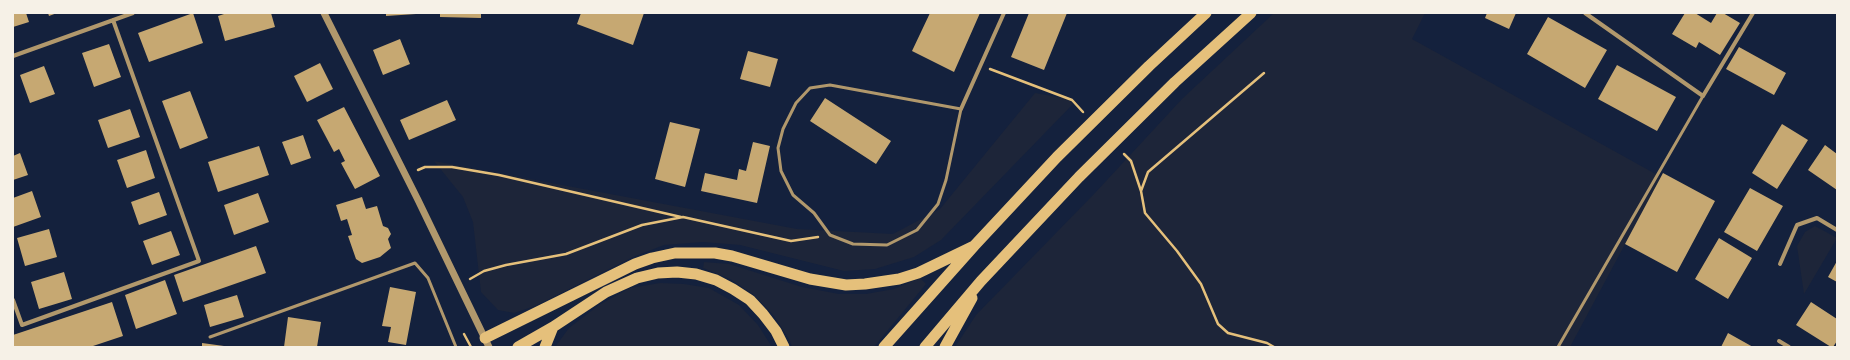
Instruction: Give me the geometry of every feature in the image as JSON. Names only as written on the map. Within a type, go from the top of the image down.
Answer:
[{"type":"highway","points":[[884,347],[974,246],[1057,157],[1148,66],[1206,13]]},
{"type":"highway","points":[[925,347],[981,281],[1078,176],[1175,82],[1251,13]]},
{"type":"highway","points":[[487,343],[635,264],[652,258],[675,253],[697,252],[721,254],[810,279],[846,285],[899,279],[918,273],[974,246]]},
{"type":"highway","points":[[518,347],[553,327],[606,292],[622,284],[637,278],[658,273],[677,272],[696,274],[716,280],[750,300],[764,314],[776,330],[784,347]]},
{"type":"highway","points":[[946,347],[981,281]]},
{"type":"highway","points":[[545,347],[553,327]]},
{"type":"street","points":[[13,56],[133,13]]},
{"type":"street","points":[[324,13],[487,343]]},
{"type":"street","points":[[961,109],[1004,13]]},
{"type":"street","points":[[1584,13],[1703,96],[1753,13]]},
{"type":"street","points":[[13,300],[22,325],[199,261],[113,20]]},
{"type":"street","points":[[1780,264],[1797,225],[1818,218],[1837,230]]},
{"type":"street","points":[[1779,341],[1789,347]]},
{"type":"lane","points":[[830,85],[961,109],[946,180],[938,204],[917,230],[887,245],[853,244],[830,235],[814,213],[792,195],[781,170],[778,148],[783,128],[796,103],[810,88],[830,85]]},
{"type":"lane","points":[[1558,347],[1703,96]]},
{"type":"lane","points":[[210,337],[415,263],[428,278],[456,347]]},
{"type":"path","points":[[980,66],[1072,100]]},
{"type":"path","points":[[1141,191],[1148,172],[1264,73]]},
{"type":"path","points":[[1130,161],[1141,191],[1145,213],[1177,251],[1200,284],[1218,324],[1228,333],[1274,347]]},
{"type":"path","points":[[405,175],[425,167],[452,167],[499,175],[791,241],[830,235]]},
{"type":"path","points":[[459,286],[484,271],[506,265],[566,254],[642,225],[683,217]]},
{"type":"shaded area","points":[[1274,13],[1425,13],[1412,39],[1661,177],[1570,347],[955,347],[976,315],[1095,193],[1182,99]]},
{"type":"shaded area","points":[[1035,93],[1068,99],[1073,104],[941,240],[914,257],[875,269],[844,271],[740,245],[703,242],[664,245],[633,257],[535,306],[514,313],[498,310],[481,292],[473,222],[463,197],[434,161],[797,229],[893,234],[940,209]]},
{"type":"shaded area","points":[[1815,226],[1837,238],[1804,294],[1797,246],[1805,232]]},
{"type":"shaded area","points":[[704,262],[729,264],[802,287],[839,294],[866,294],[894,289],[920,278],[926,284],[874,347],[792,347],[789,339],[774,316],[754,295],[730,279],[703,268]]},
{"type":"shaded area","points":[[660,283],[684,284],[709,288],[739,305],[758,325],[772,347],[555,347],[569,328],[599,305],[630,288]]},
{"type":"building","points":[[13,13],[26,13],[29,22],[13,27]]},
{"type":"building","points":[[48,13],[57,13],[49,16]]},
{"type":"building","points":[[193,13],[203,43],[149,62],[138,33]]},
{"type":"building","points":[[227,13],[271,13],[275,27],[225,41],[218,16]]},
{"type":"building","points":[[386,13],[416,13],[416,14],[386,16]]},
{"type":"building","points":[[440,13],[481,13],[481,18],[440,17]]},
{"type":"building","points":[[581,13],[644,13],[633,45],[577,24]]},
{"type":"building","points":[[930,13],[980,13],[954,72],[912,51]]},
{"type":"building","points":[[1029,13],[1067,13],[1044,70],[1011,57]]},
{"type":"building","points":[[1487,13],[1516,13],[1509,29],[1485,18]]},
{"type":"building","points":[[1685,13],[1695,13],[1711,23],[1717,13],[1723,13],[1740,23],[1720,55],[1699,42],[1696,48],[1672,34]]},
{"type":"building","points":[[1548,17],[1607,50],[1585,88],[1527,54]]},
{"type":"building","points":[[400,39],[410,64],[383,75],[373,50]]},
{"type":"building","points":[[109,44],[121,77],[94,87],[82,53]]},
{"type":"building","points":[[1739,47],[1786,73],[1774,95],[1726,69]]},
{"type":"building","points":[[748,51],[778,59],[770,87],[740,79]]},
{"type":"building","points":[[320,63],[333,89],[307,102],[294,76]]},
{"type":"building","points":[[1617,65],[1676,97],[1657,131],[1598,99]]},
{"type":"building","points":[[44,66],[55,94],[30,103],[20,75]]},
{"type":"building","points":[[190,91],[208,138],[180,149],[162,101]]},
{"type":"building","points":[[825,98],[891,141],[876,164],[810,121]]},
{"type":"building","points":[[447,100],[456,120],[409,140],[400,120]]},
{"type":"building","points":[[344,107],[380,176],[355,189],[341,163],[345,161],[339,149],[334,152],[317,120]]},
{"type":"building","points":[[130,109],[140,137],[108,148],[98,120]]},
{"type":"building","points":[[670,122],[700,129],[685,187],[655,179]]},
{"type":"building","points":[[1782,124],[1808,140],[1777,189],[1752,173]]},
{"type":"building","points":[[303,135],[311,158],[291,165],[282,142]]},
{"type":"building","points":[[753,142],[770,146],[757,203],[701,191],[705,173],[737,180],[739,169],[746,171]]},
{"type":"building","points":[[1825,145],[1837,154],[1837,190],[1808,170]]},
{"type":"building","points":[[259,146],[269,175],[218,192],[208,162]]},
{"type":"building","points":[[146,150],[155,178],[127,188],[117,160]]},
{"type":"building","points":[[20,153],[28,175],[13,180],[13,156]]},
{"type":"building","points":[[1663,173],[1715,201],[1677,272],[1625,244]]},
{"type":"building","points":[[1750,188],[1783,206],[1757,251],[1724,232]]},
{"type":"building","points":[[32,191],[41,217],[13,227],[13,198]]},
{"type":"building","points":[[159,192],[167,215],[139,225],[131,202]]},
{"type":"building","points":[[258,193],[269,222],[234,235],[224,205]]},
{"type":"building","points":[[362,197],[366,209],[377,206],[383,226],[388,228],[391,234],[388,239],[391,248],[380,257],[362,263],[356,259],[348,236],[352,235],[347,219],[341,221],[336,205]]},
{"type":"building","points":[[49,229],[57,257],[25,266],[17,238]]},
{"type":"building","points":[[171,231],[180,255],[152,265],[143,241]]},
{"type":"building","points":[[1719,238],[1752,258],[1728,299],[1695,279]]},
{"type":"building","points":[[256,246],[266,273],[183,302],[174,275]]},
{"type":"building","points":[[1837,261],[1837,282],[1828,277]]},
{"type":"building","points":[[64,272],[72,299],[39,309],[31,282]]},
{"type":"building","points":[[165,280],[177,314],[136,329],[125,295]]},
{"type":"building","points":[[390,287],[416,292],[406,345],[388,342],[391,327],[382,326]]},
{"type":"building","points":[[237,295],[244,317],[210,327],[204,305]]},
{"type":"building","points":[[112,302],[123,336],[90,347],[13,347],[13,335]]},
{"type":"building","points":[[1811,302],[1837,319],[1837,341],[1833,347],[1796,325]]},
{"type":"building","points":[[288,317],[321,322],[317,347],[284,347]]},
{"type":"building","points":[[1728,333],[1753,347],[1721,347]]},
{"type":"building","points":[[202,343],[224,346],[224,347],[202,347]]}]
